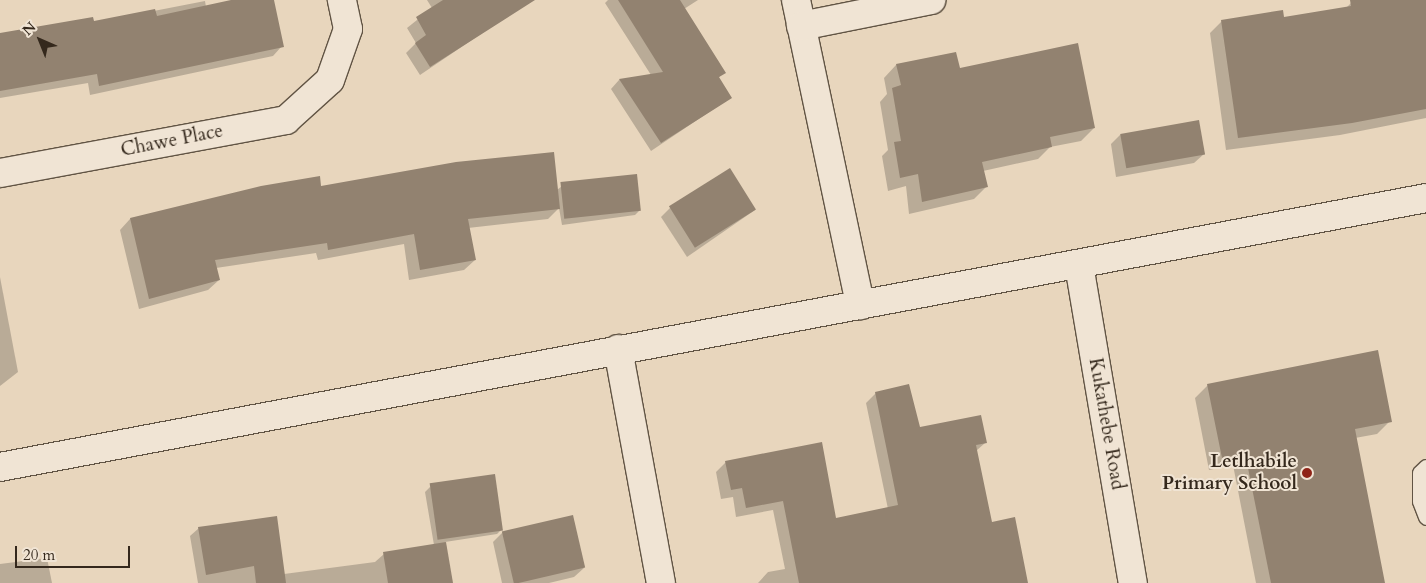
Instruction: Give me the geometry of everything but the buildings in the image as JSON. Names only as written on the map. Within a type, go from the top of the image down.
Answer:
[{"type":"street","name":"Chawe Place","points":[[0,173],[286,120],[330,80],[348,29],[342,0]]},
{"type":"street","points":[[860,305],[798,13],[931,0]]},
{"type":"street","points":[[0,468],[618,349],[1079,265],[1426,198]]},
{"type":"street","name":"Kukathebe Road","points":[[1079,265],[1133,583]]},
{"type":"street","points":[[618,349],[661,583]]},
{"type":"lane","points":[[1426,467],[1420,473],[1420,501],[1426,517]]},
{"type":"place","name":"Letlhabile Primary School","points":[[1307,473]]}]
